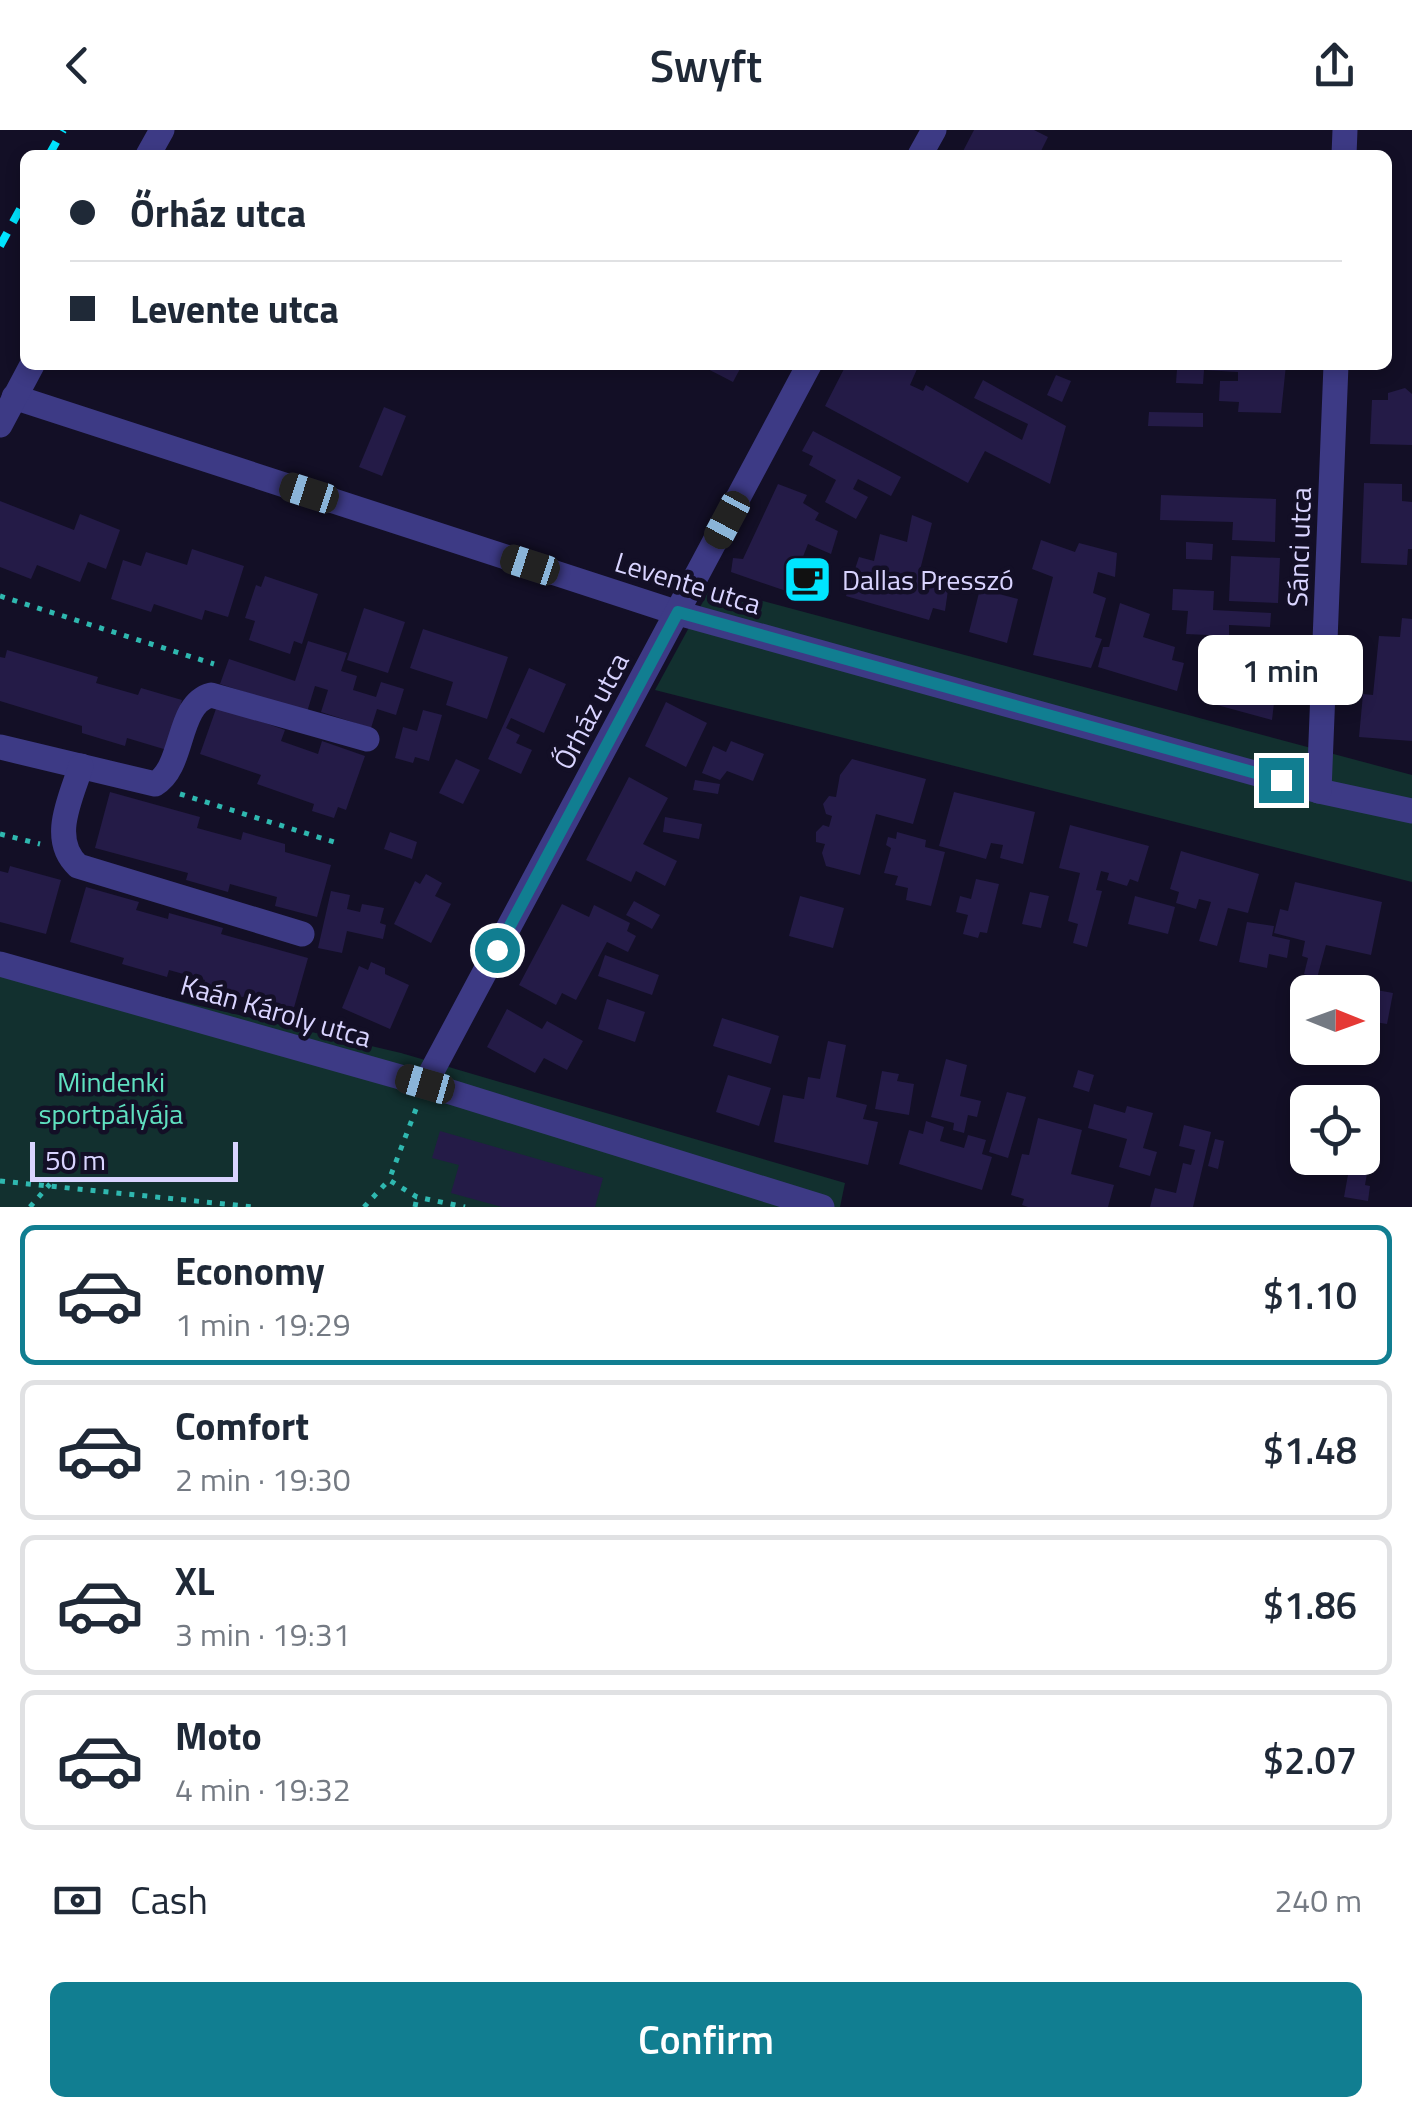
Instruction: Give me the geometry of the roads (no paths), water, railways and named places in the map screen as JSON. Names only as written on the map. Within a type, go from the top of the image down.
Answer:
[{"type":"street","points":[[0,424],[29,370]]},
{"type":"street","name":"Őrház utca","points":[[425,1084],[806,370]]},
{"type":"street","name":"Sánci utca","points":[[1319,791],[1336,370]]},
{"type":"street","name":"Levente utca","points":[[14,397],[678,612],[1319,791],[1412,811]]},
{"type":"street","points":[[0,747],[148,784],[159,782],[167,774],[196,703],[204,696],[220,697],[367,738]]},
{"type":"street","points":[[81,766],[62,842],[72,860],[86,871],[302,934]]},
{"type":"street","name":"Kaán Károly utca","points":[[0,964],[425,1084],[822,1207]]},
{"type":"railway","points":[[52,150],[63,130]]},
{"type":"railway","points":[[0,246],[20,209]]},
{"type":"place","name":"Dallas Presszó","points":[[807,580]]},
{"type":"park label","name":"Mindenki sportpályája","points":[[111,1098]]}]
